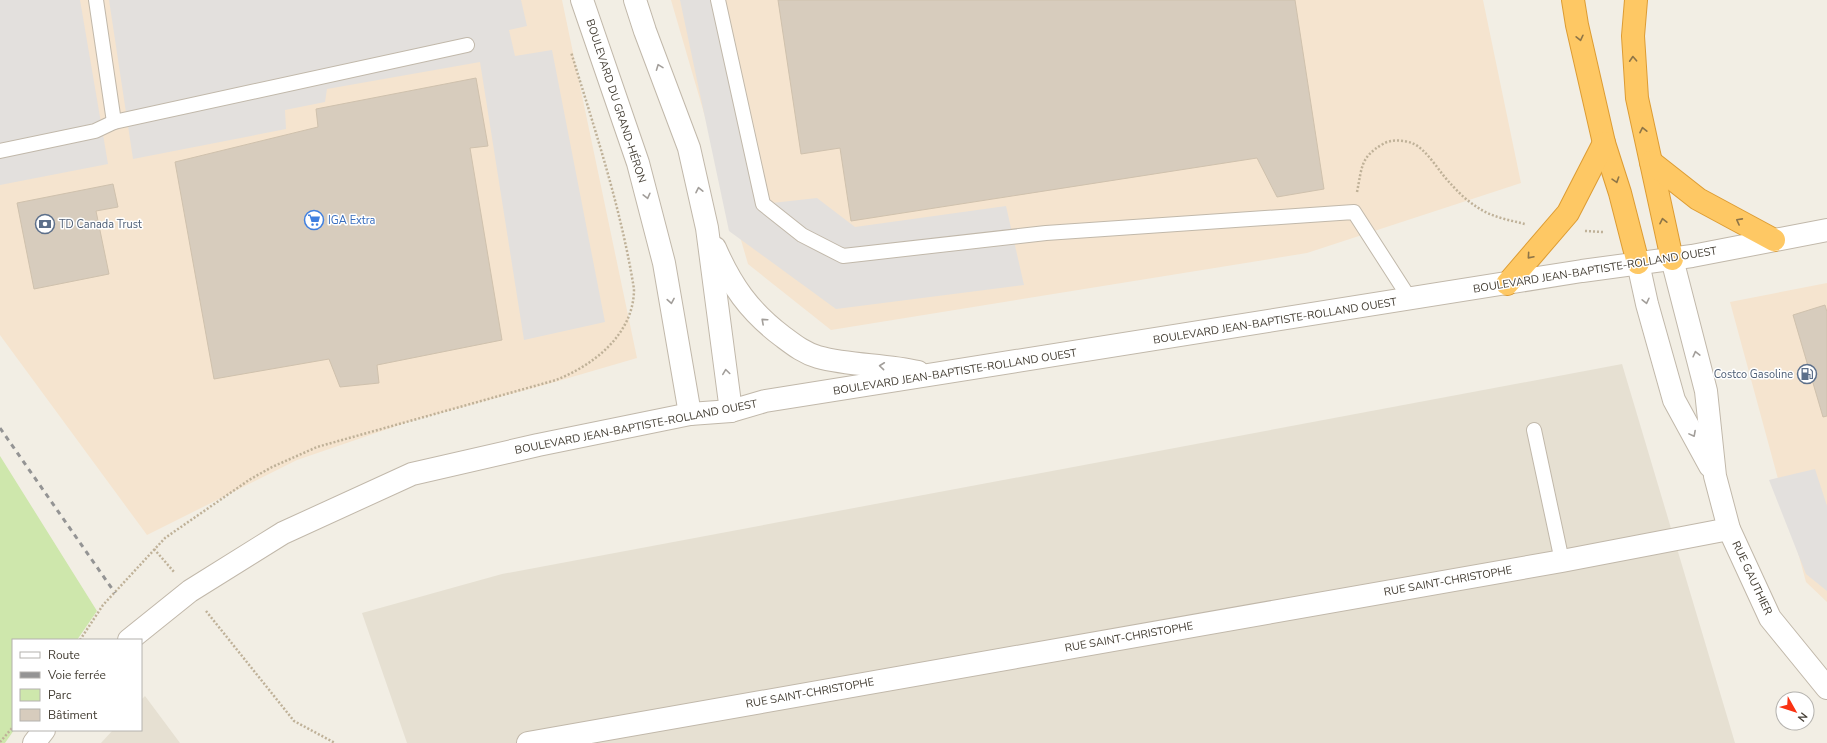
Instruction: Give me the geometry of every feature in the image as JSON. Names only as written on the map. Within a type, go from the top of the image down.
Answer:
[{"type":"highway","points":[[1573,0],[1577,25],[1604,143],[1620,193],[1638,263]]},
{"type":"highway","points":[[1636,0],[1633,36],[1634,76],[1642,123],[1672,259]]},
{"type":"highway","points":[[1507,284],[1568,213],[1604,143]]},
{"type":"highway","points":[[1651,162],[1698,199],[1774,240]]},
{"type":"street","name":"BOULEVARD DU GRAND-HÉRON","points":[[582,0],[638,163],[664,263],[690,414]]},
{"type":"street","points":[[635,0],[645,31],[690,148],[707,228],[731,411]]},
{"type":"street","points":[[707,228],[736,289],[753,311],[801,351],[819,357],[850,363],[905,368],[934,375]]},
{"type":"street","name":"BOULEVARD JEAN-BAPTISTE-ROLLAND OUEST","points":[[130,639],[190,591],[283,533],[412,474],[538,445],[690,414],[731,411],[765,401],[1638,263],[1672,259],[1827,230]]},
{"type":"street","name":"RUE GAUTHIER","points":[[1672,259],[1706,392],[1715,476],[1729,529],[1770,618],[1827,688]]},
{"type":"street","name":"RUE GAUTHIER","points":[[1638,263],[1647,304],[1674,400],[1715,476]]},
{"type":"street","name":"RUE SAINT-CHRISTOPHE","points":[[528,743],[1562,561],[1729,529]]},
{"type":"street","points":[[34,743],[43,731]]},
{"type":"lane","points":[[96,0],[114,122]]},
{"type":"lane","points":[[718,0],[763,204],[802,235],[843,256],[1046,233],[1354,212],[1410,299]]},
{"type":"lane","points":[[0,151],[95,131],[114,122],[467,45]]},
{"type":"lane","points":[[1534,430],[1562,561]]},
{"type":"path","points":[[81,639],[103,605],[132,575],[154,549],[183,525],[248,480],[317,447],[480,403],[556,380],[586,366],[610,345],[626,321],[634,297],[634,288],[618,212],[598,138],[571,51]]},
{"type":"path","points":[[1354,212],[1363,161],[1372,150],[1386,142],[1397,140],[1413,143],[1428,156],[1449,182],[1476,207],[1498,217],[1526,225]]},
{"type":"path","points":[[1582,231],[1603,232]]},
{"type":"path","points":[[154,549],[190,591],[294,721],[335,743]]},
{"type":"path","points":[[0,742],[12,727]]},
{"type":"shaded area","points":[[0,0],[562,0],[637,358],[408,422],[297,460],[147,535],[0,335]]},
{"type":"shaded area","points":[[0,0],[80,0],[108,164],[0,185]]},
{"type":"shaded area","points":[[109,0],[521,0],[527,26],[509,30],[515,56],[552,50],[605,322],[524,340],[480,62],[327,89],[325,102],[285,110],[286,129],[133,159]]},
{"type":"shaded area","points":[[671,0],[1483,0],[1521,183],[1307,253],[831,330],[748,264]]},
{"type":"shaded area","points":[[680,0],[718,0],[763,204],[817,198],[855,227],[1006,206],[1024,285],[836,309],[729,231]]},
{"type":"shaded area","points":[[1827,283],[1827,602],[1806,582],[1730,302]]},
{"type":"shaded area","points":[[1622,364],[1735,743],[407,743],[362,613],[502,574]]},
{"type":"shaded area","points":[[1815,469],[1827,506],[1827,591],[1806,574],[1769,480]]},
{"type":"shaded area","points":[[145,696],[180,743],[101,743],[112,731],[142,731],[142,699]]},
{"type":"green space","points":[[0,456],[97,611],[78,639],[12,639],[12,731],[13,731],[5,743],[0,743]]},
{"type":"building","points":[[778,0],[1295,0],[1324,189],[1277,197],[1257,158],[851,221],[840,148],[801,154]]},
{"type":"building","points":[[476,78],[488,146],[470,148],[502,340],[377,365],[379,383],[340,387],[329,359],[214,379],[175,162],[318,127],[316,109]]},
{"type":"building","points":[[113,184],[118,207],[96,211],[109,274],[34,289],[17,203]]},
{"type":"building","points":[[1825,305],[1827,312],[1827,416],[1823,417],[1793,315]]},
{"type":"railway","points":[[0,428],[115,593]]},
{"type":"place","name":"IGA Extra","points":[[314,220]]},
{"type":"place","name":"TD Canada Trust","points":[[45,224]]},
{"type":"place","name":"Costco Gasoline","points":[[1807,374]]}]
